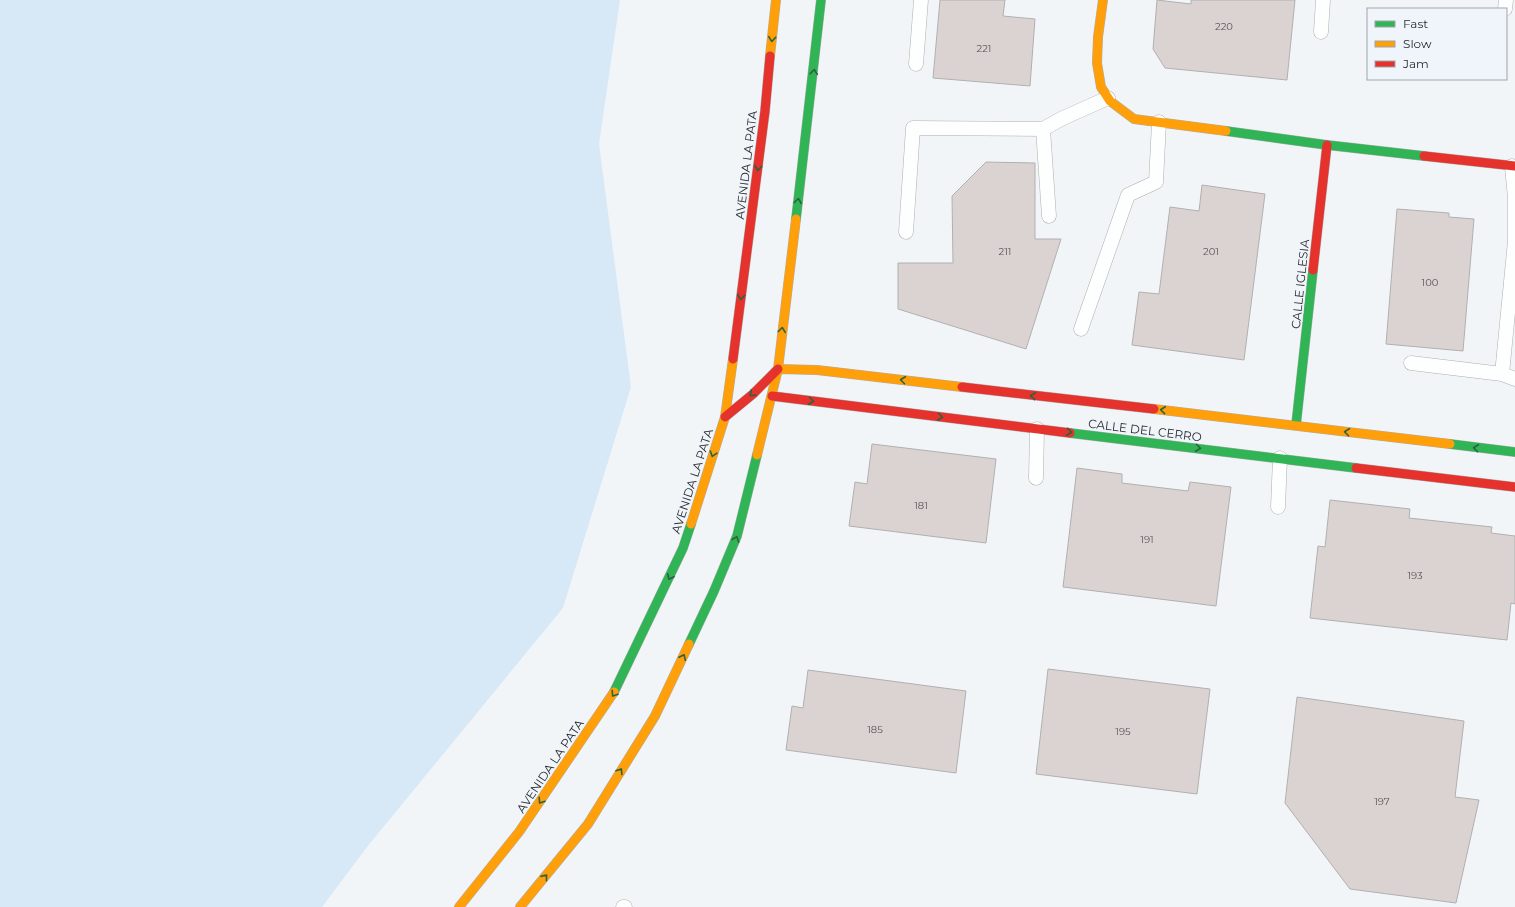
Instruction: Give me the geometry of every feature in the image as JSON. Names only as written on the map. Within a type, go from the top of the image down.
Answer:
[{"type":"main road","name":"AVENIDA LA PATA","points":[[459,907],[520,832],[618,687],[683,548],[725,417],[765,111],[776,0]]},
{"type":"main road","points":[[520,907],[588,824],[655,716],[714,591],[737,536],[778,369],[821,0]]},
{"type":"main road","points":[[1103,0],[1097,48],[1097,73],[1108,98],[1120,111],[1134,119],[1513,166]]},
{"type":"main road","name":"CALLE IGLESIA","points":[[1296,425],[1327,144]]},
{"type":"main road","points":[[725,417],[753,394],[778,369]]},
{"type":"main road","name":"CALLE DEL CERRO","points":[[778,369],[817,370],[1296,425],[1515,452]]},
{"type":"main road","name":"CALLE DEL CERRO","points":[[772,396],[1515,487]]},
{"type":"lane","points":[[916,64],[921,0]]},
{"type":"lane","points":[[1321,32],[1323,0]]},
{"type":"lane","points":[[906,232],[913,128],[1043,129],[1063,118],[1108,98]]},
{"type":"lane","points":[[1081,329],[1128,195],[1156,182],[1159,122]]},
{"type":"lane","points":[[1043,129],[1049,216]]},
{"type":"lane","points":[[1502,374],[1515,241],[1513,166]]},
{"type":"lane","points":[[1411,363],[1502,374],[1515,379]]},
{"type":"lane","points":[[1036,478],[1037,428]]},
{"type":"lane","points":[[1278,507],[1280,458]]},
{"type":"shaded area","points":[[0,0],[620,0],[599,144],[631,387],[563,608],[367,847],[322,907],[0,907]]},
{"type":"building","points":[[940,0],[1005,0],[1003,16],[1035,19],[1030,86],[933,78]]},
{"type":"building","points":[[1157,0],[1191,4],[1191,0],[1295,0],[1287,80],[1165,68],[1153,49]]},
{"type":"building","points":[[986,162],[1035,163],[1035,239],[1061,239],[1026,349],[898,309],[898,263],[953,263],[952,196]]},
{"type":"building","points":[[1202,185],[1265,194],[1244,360],[1132,345],[1139,292],[1159,294],[1170,207],[1199,211]]},
{"type":"building","points":[[1397,209],[1449,213],[1449,217],[1474,219],[1463,351],[1386,344]]},
{"type":"building","points":[[872,444],[996,459],[986,543],[849,526],[855,482],[867,484]]},
{"type":"building","points":[[1077,468],[1122,474],[1122,483],[1188,491],[1190,482],[1231,487],[1216,606],[1063,587]]},
{"type":"building","points":[[1330,500],[1410,509],[1409,518],[1492,527],[1491,533],[1515,536],[1515,604],[1511,603],[1507,640],[1310,618],[1318,546],[1325,547]]},
{"type":"building","points":[[1048,669],[1210,689],[1197,794],[1036,774]]},
{"type":"building","points":[[808,670],[966,691],[956,773],[786,750],[792,706],[803,708]]},
{"type":"building","points":[[1297,697],[1464,721],[1455,797],[1479,800],[1456,903],[1350,889],[1285,803]]},
{"type":"traffic: fast","points":[[796,219],[821,0]]},
{"type":"traffic: fast","points":[[1226,131],[1327,145],[1424,156]]},
{"type":"traffic: fast","points":[[1296,425],[1313,270]]},
{"type":"traffic: fast","points":[[1070,433],[1356,468]]},
{"type":"traffic: fast","points":[[1450,444],[1515,452]]},
{"type":"traffic: fast","points":[[689,644],[714,591],[737,536],[757,455]]},
{"type":"traffic: fast","points":[[614,692],[683,548],[691,524]]},
{"type":"traffic: slow","points":[[770,56],[776,0]]},
{"type":"traffic: slow","points":[[1103,0],[1098,37],[1097,63],[1101,87],[1110,101],[1134,119],[1226,131]]},
{"type":"traffic: slow","points":[[757,455],[778,369],[796,219]]},
{"type":"traffic: slow","points":[[691,524],[725,417],[733,359]]},
{"type":"traffic: slow","points":[[778,369],[817,370],[962,387]]},
{"type":"traffic: slow","points":[[1154,409],[1450,444]]},
{"type":"traffic: slow","points":[[520,907],[588,824],[655,716],[689,644]]},
{"type":"traffic: slow","points":[[459,907],[519,832],[614,692]]},
{"type":"traffic: jam","points":[[733,359],[765,111],[770,56]]},
{"type":"traffic: jam","points":[[1313,270],[1327,145]]},
{"type":"traffic: jam","points":[[1424,156],[1515,166]]},
{"type":"traffic: jam","points":[[725,417],[753,394],[778,369]]},
{"type":"traffic: jam","points":[[962,387],[1154,409]]},
{"type":"traffic: jam","points":[[772,396],[1070,433]]},
{"type":"traffic: jam","points":[[1356,468],[1515,487]]}]
